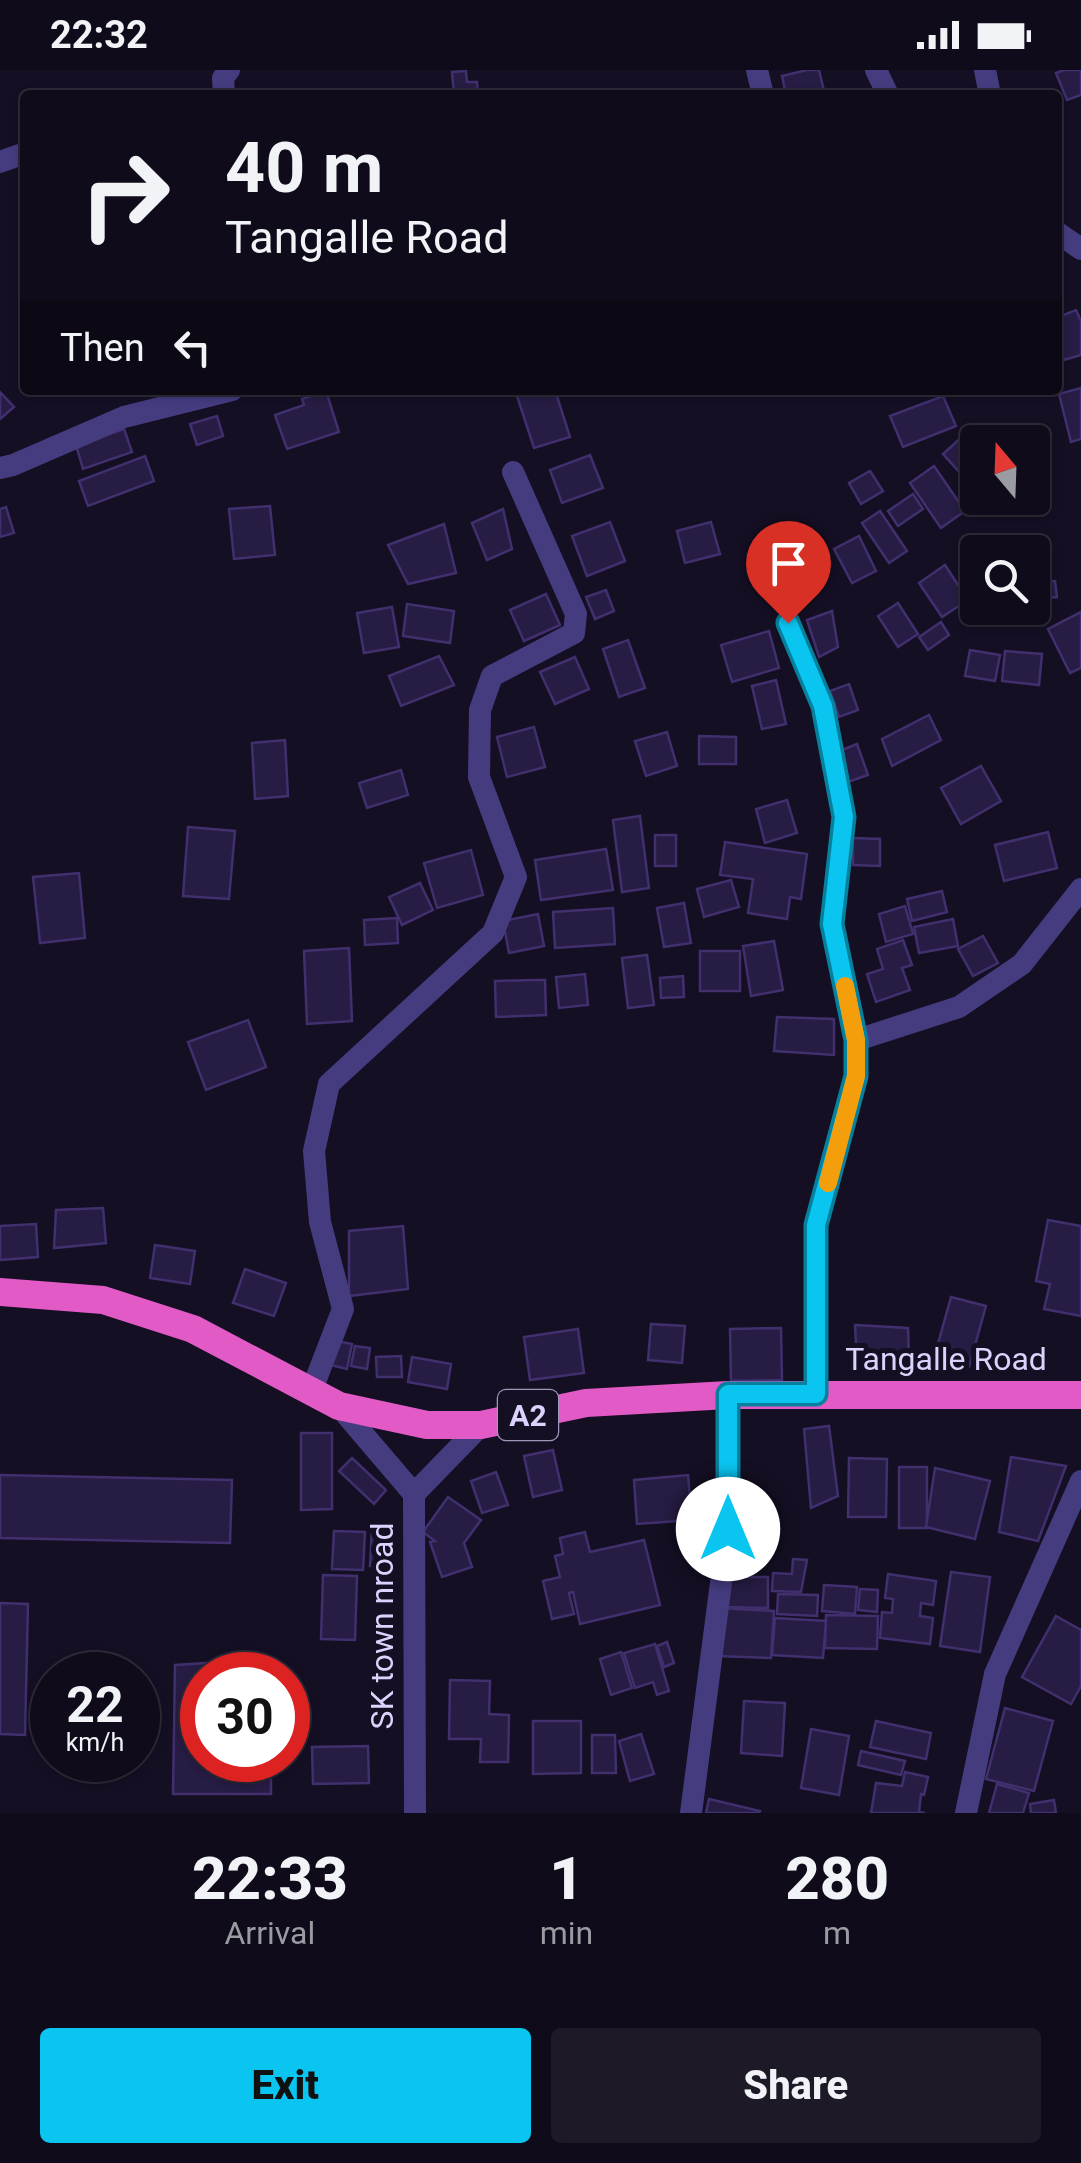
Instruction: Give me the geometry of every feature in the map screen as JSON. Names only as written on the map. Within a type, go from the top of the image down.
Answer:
[{"type":"highway","name":"Tangalle Road","points":[[0,1292],[102,1300],[193,1329],[339,1406],[427,1424],[481,1425],[586,1403],[728,1394],[1081,1394]]},
{"type":"street","points":[[0,468],[13,466],[124,417],[212,395]]},
{"type":"street","points":[[311,1392],[343,1308],[320,1222],[314,1151],[329,1084],[493,933],[516,878],[479,777],[480,710],[492,676],[574,633],[576,614],[513,472]]},
{"type":"street","points":[[788,623],[823,706],[844,817],[832,924],[856,1040],[856,1076],[816,1225],[816,1394]]},
{"type":"street","points":[[856,1040],[959,1006],[1022,964],[1081,889]]},
{"type":"street","points":[[691,1813],[728,1529],[728,1394]]},
{"type":"street","name":"SK town nroad","points":[[339,1406],[414,1494],[414,1813]]},
{"type":"street","points":[[414,1494],[481,1425]]},
{"type":"street","points":[[966,1813],[995,1674],[1081,1481]]},
{"type":"building","points":[[819,70],[824,90],[785,90],[782,76]]},
{"type":"building","points":[[1081,70],[1081,95],[1067,100],[1056,73]]},
{"type":"building","points":[[466,71],[467,82],[477,82],[478,90],[454,90],[452,72]]},
{"type":"building","points":[[1076,310],[1081,321],[1081,355],[1064,360],[1062,354],[1062,315]]},
{"type":"building","points":[[1081,388],[1081,439],[1071,442],[1059,395]]},
{"type":"building","points":[[0,392],[14,407],[0,419]]},
{"type":"building","points":[[327,395],[339,432],[287,449],[275,415],[304,405],[302,399]]},
{"type":"building","points":[[517,395],[557,395],[570,437],[534,448]]},
{"type":"building","points":[[943,396],[956,426],[903,447],[890,416]]},
{"type":"building","points":[[217,416],[223,436],[197,445],[190,424]]},
{"type":"building","points":[[124,429],[132,452],[83,469],[76,445]]},
{"type":"building","points":[[960,438],[960,473],[943,454]]},
{"type":"building","points":[[590,455],[603,488],[562,503],[550,470]]},
{"type":"building","points":[[145,456],[154,481],[88,506],[79,481]]},
{"type":"building","points":[[934,466],[960,504],[960,515],[941,528],[910,483]]},
{"type":"building","points":[[870,471],[883,491],[861,504],[849,483]]},
{"type":"building","points":[[913,494],[923,509],[898,526],[888,511]]},
{"type":"building","points":[[270,506],[275,555],[234,559],[229,509]]},
{"type":"building","points":[[6,507],[14,533],[0,537],[0,509]]},
{"type":"building","points":[[503,509],[512,549],[487,560],[472,523]]},
{"type":"building","points":[[880,511],[907,551],[889,563],[862,523]]},
{"type":"building","points":[[610,522],[625,561],[587,576],[572,536]]},
{"type":"building","points":[[711,522],[720,554],[685,563],[677,531]]},
{"type":"building","points":[[444,524],[456,573],[408,584],[388,545]]},
{"type":"building","points":[[859,536],[876,571],[852,583],[834,549]]},
{"type":"building","points":[[945,565],[960,588],[960,605],[942,617],[919,583]]},
{"type":"building","points":[[1050,581],[1055,581],[1057,597],[1050,598]]},
{"type":"building","points":[[606,590],[614,611],[595,619],[586,597]]},
{"type":"building","points":[[546,594],[560,625],[524,641],[510,610]]},
{"type":"building","points":[[898,603],[918,634],[898,647],[878,616]]},
{"type":"building","points":[[407,604],[454,611],[450,643],[403,636]]},
{"type":"building","points":[[392,607],[399,647],[364,653],[357,613]]},
{"type":"building","points":[[832,611],[838,647],[819,657],[807,620]]},
{"type":"building","points":[[1081,612],[1081,668],[1070,673],[1048,629]]},
{"type":"building","points":[[941,622],[949,635],[928,650],[919,637]]},
{"type":"building","points":[[769,631],[779,668],[732,682],[721,645]]},
{"type":"building","points":[[628,640],[645,688],[619,697],[603,649]]},
{"type":"building","points":[[970,650],[1000,655],[995,681],[965,676]]},
{"type":"building","points":[[1005,651],[1042,654],[1039,685],[1002,681]]},
{"type":"building","points":[[439,656],[454,685],[401,706],[389,676]]},
{"type":"building","points":[[575,657],[589,689],[555,704],[540,672]]},
{"type":"building","points":[[776,680],[786,724],[762,729],[752,686]]},
{"type":"building","points":[[849,684],[858,710],[839,717],[830,691]]},
{"type":"building","points":[[929,715],[941,740],[892,766],[882,739]]},
{"type":"building","points":[[534,727],[545,767],[507,777],[497,737]]},
{"type":"building","points":[[667,732],[677,766],[646,776],[635,741]]},
{"type":"building","points":[[699,736],[736,737],[736,764],[699,764]]},
{"type":"building","points":[[285,740],[288,796],[255,799],[252,743]]},
{"type":"building","points":[[857,744],[868,775],[848,782],[837,752]]},
{"type":"building","points":[[981,766],[1001,801],[961,824],[941,788]]},
{"type":"building","points":[[401,770],[408,795],[367,808],[359,783]]},
{"type":"building","points":[[787,800],[797,833],[765,843],[756,809]]},
{"type":"building","points":[[640,816],[649,888],[622,892],[613,820]]},
{"type":"building","points":[[188,827],[235,831],[229,899],[183,896]]},
{"type":"building","points":[[1048,832],[1057,868],[1004,881],[995,845]]},
{"type":"building","points":[[655,835],[676,835],[676,866],[655,866]]},
{"type":"building","points":[[853,838],[880,839],[880,866],[853,865]]},
{"type":"building","points":[[725,842],[807,854],[801,899],[790,897],[787,919],[748,913],[753,879],[720,875]]},
{"type":"building","points":[[606,849],[613,890],[541,900],[535,860]]},
{"type":"building","points":[[471,850],[483,895],[437,908],[424,863]]},
{"type":"building","points":[[79,873],[85,938],[40,943],[33,877]]},
{"type":"building","points":[[731,880],[739,907],[704,917],[697,889]]},
{"type":"building","points":[[420,883],[433,910],[402,925],[389,897]]},
{"type":"building","points":[[942,891],[947,912],[912,921],[907,899]]},
{"type":"building","points":[[684,903],[691,943],[664,947],[657,908]]},
{"type":"building","points":[[905,906],[913,934],[886,942],[879,914]]},
{"type":"building","points":[[613,908],[615,944],[555,948],[553,912]]},
{"type":"building","points":[[538,914],[544,946],[509,953],[503,921]]},
{"type":"building","points":[[397,918],[398,943],[365,945],[364,920]]},
{"type":"building","points":[[953,919],[958,946],[919,953],[914,927]]},
{"type":"building","points":[[983,936],[998,963],[973,976],[958,949]]},
{"type":"building","points":[[903,940],[912,965],[902,968],[910,990],[876,1002],[867,974],[883,969],[877,949]]},
{"type":"building","points":[[774,941],[783,990],[751,996],[743,946]]},
{"type":"building","points":[[349,948],[352,1021],[307,1024],[304,951]]},
{"type":"building","points":[[700,951],[740,951],[740,991],[700,991]]},
{"type":"building","points":[[647,955],[654,1005],[628,1008],[622,958]]},
{"type":"building","points":[[585,974],[588,1005],[559,1008],[556,977]]},
{"type":"building","points":[[683,976],[684,997],[661,998],[660,978]]},
{"type":"building","points":[[545,980],[546,1015],[496,1017],[495,981]]},
{"type":"building","points":[[777,1017],[834,1019],[834,1055],[774,1051]]},
{"type":"building","points":[[248,1020],[266,1067],[206,1090],[188,1042]]},
{"type":"building","points":[[103,1208],[106,1243],[54,1248],[56,1210]]},
{"type":"building","points":[[1048,1220],[1081,1226],[1081,1316],[1044,1309],[1050,1284],[1036,1281]]},
{"type":"building","points":[[36,1224],[38,1257],[0,1260],[0,1226]]},
{"type":"building","points":[[403,1226],[408,1289],[349,1296],[349,1231]]},
{"type":"building","points":[[155,1245],[195,1251],[190,1284],[150,1278]]},
{"type":"building","points":[[245,1269],[286,1283],[274,1316],[233,1303]]},
{"type":"building","points":[[951,1297],[986,1306],[969,1367],[934,1358]]},
{"type":"building","points":[[651,1324],[685,1326],[682,1363],[648,1360]]},
{"type":"building","points":[[855,1325],[908,1328],[909,1358],[857,1361]]},
{"type":"building","points":[[781,1328],[782,1380],[731,1381],[730,1329]]},
{"type":"building","points":[[578,1329],[584,1373],[530,1380],[524,1337]]},
{"type":"building","points":[[336,1341],[352,1344],[347,1369],[331,1365]]},
{"type":"building","points":[[355,1346],[370,1348],[367,1369],[351,1366]]},
{"type":"building","points":[[401,1356],[402,1377],[377,1377],[376,1357]]},
{"type":"building","points":[[412,1357],[451,1364],[447,1389],[408,1382]]},
{"type":"building","points":[[829,1426],[838,1496],[811,1508],[804,1429]]},
{"type":"building","points":[[301,1433],[332,1433],[332,1509],[301,1510]]},
{"type":"building","points":[[553,1450],[562,1490],[533,1497],[524,1456]]},
{"type":"building","points":[[1011,1457],[1066,1466],[1038,1541],[999,1532]]},
{"type":"building","points":[[352,1458],[386,1490],[374,1504],[339,1471]]},
{"type":"building","points":[[849,1458],[887,1459],[886,1517],[848,1517]]},
{"type":"building","points":[[899,1467],[927,1467],[927,1528],[899,1528]]},
{"type":"building","points":[[935,1468],[990,1481],[975,1539],[926,1527]]},
{"type":"building","points":[[496,1472],[508,1505],[482,1513],[471,1481]]},
{"type":"building","points":[[0,1475],[232,1480],[230,1543],[0,1538]]},
{"type":"building","points":[[688,1475],[692,1520],[637,1524],[634,1480]]},
{"type":"building","points":[[448,1497],[481,1520],[464,1543],[472,1567],[442,1577],[430,1542],[435,1541],[423,1532]]},
{"type":"building","points":[[372,1527],[393,1527],[392,1566],[370,1566]]},
{"type":"building","points":[[334,1531],[365,1532],[363,1570],[332,1569]]},
{"type":"building","points":[[585,1532],[590,1552],[644,1540],[660,1605],[580,1624],[573,1592],[569,1593],[574,1614],[552,1619],[543,1581],[560,1577],[555,1556],[563,1554],[560,1538]]},
{"type":"building","points":[[793,1559],[807,1560],[801,1592],[772,1591],[773,1573],[792,1574]]},
{"type":"building","points":[[951,1572],[990,1577],[980,1652],[940,1646]]},
{"type":"building","points":[[888,1574],[936,1581],[933,1605],[921,1603],[920,1616],[933,1618],[930,1644],[880,1638],[882,1612],[892,1613],[893,1599],[885,1598]]},
{"type":"building","points":[[323,1575],[357,1576],[355,1640],[321,1639]]},
{"type":"building","points":[[728,1577],[768,1577],[768,1608],[727,1607]]},
{"type":"building","points":[[824,1585],[857,1587],[855,1614],[822,1611]]},
{"type":"building","points":[[860,1589],[878,1590],[877,1612],[858,1610]]},
{"type":"building","points":[[778,1594],[818,1595],[817,1616],[777,1614]]},
{"type":"building","points":[[0,1603],[28,1604],[25,1735],[0,1734]]},
{"type":"building","points":[[721,1608],[774,1611],[771,1658],[718,1656]]},
{"type":"building","points":[[826,1615],[878,1616],[877,1649],[825,1648]]},
{"type":"building","points":[[1056,1616],[1081,1630],[1081,1686],[1071,1704],[1022,1677]]},
{"type":"building","points":[[775,1618],[826,1621],[823,1658],[772,1655]]},
{"type":"building","points":[[667,1642],[674,1663],[664,1667],[657,1646]]},
{"type":"building","points":[[655,1644],[669,1691],[657,1695],[653,1682],[635,1688],[624,1653]]},
{"type":"building","points":[[621,1652],[632,1688],[611,1695],[600,1659]]},
{"type":"building","points":[[175,1665],[180,1665],[180,1782],[271,1782],[271,1794],[173,1794]]},
{"type":"building","points":[[450,1680],[490,1681],[489,1714],[509,1715],[508,1762],[480,1762],[481,1739],[449,1739]]},
{"type":"building","points":[[744,1701],[785,1703],[782,1756],[741,1753]]},
{"type":"building","points":[[1005,1708],[1053,1721],[1034,1791],[986,1779]]},
{"type":"building","points":[[533,1721],[581,1721],[581,1773],[533,1774]]},
{"type":"building","points":[[876,1721],[931,1733],[926,1759],[870,1747]]},
{"type":"building","points":[[811,1729],[849,1736],[839,1795],[801,1788]]},
{"type":"building","points":[[641,1734],[654,1774],[630,1781],[619,1741]]},
{"type":"building","points":[[592,1735],[615,1735],[616,1773],[592,1773]]},
{"type":"building","points":[[368,1746],[369,1783],[313,1784],[312,1747]]},
{"type":"building","points":[[861,1751],[905,1761],[901,1775],[858,1765]]},
{"type":"building","points":[[905,1772],[928,1777],[919,1812],[925,1813],[871,1813],[876,1783],[902,1786]]},
{"type":"building","points":[[997,1784],[1029,1793],[1023,1813],[989,1813]]},
{"type":"building","points":[[709,1799],[760,1811],[706,1813]]},
{"type":"building","points":[[1054,1800],[1056,1813],[1031,1813],[1030,1804]]},
{"type":"slow traffic","points":[[828,1183],[856,1076],[856,1040],[845,986]]},
{"type":"route","points":[[728,1529],[728,1394],[816,1394],[816,1225],[856,1076],[856,1040],[832,924],[844,817],[823,706],[788,623]]}]
